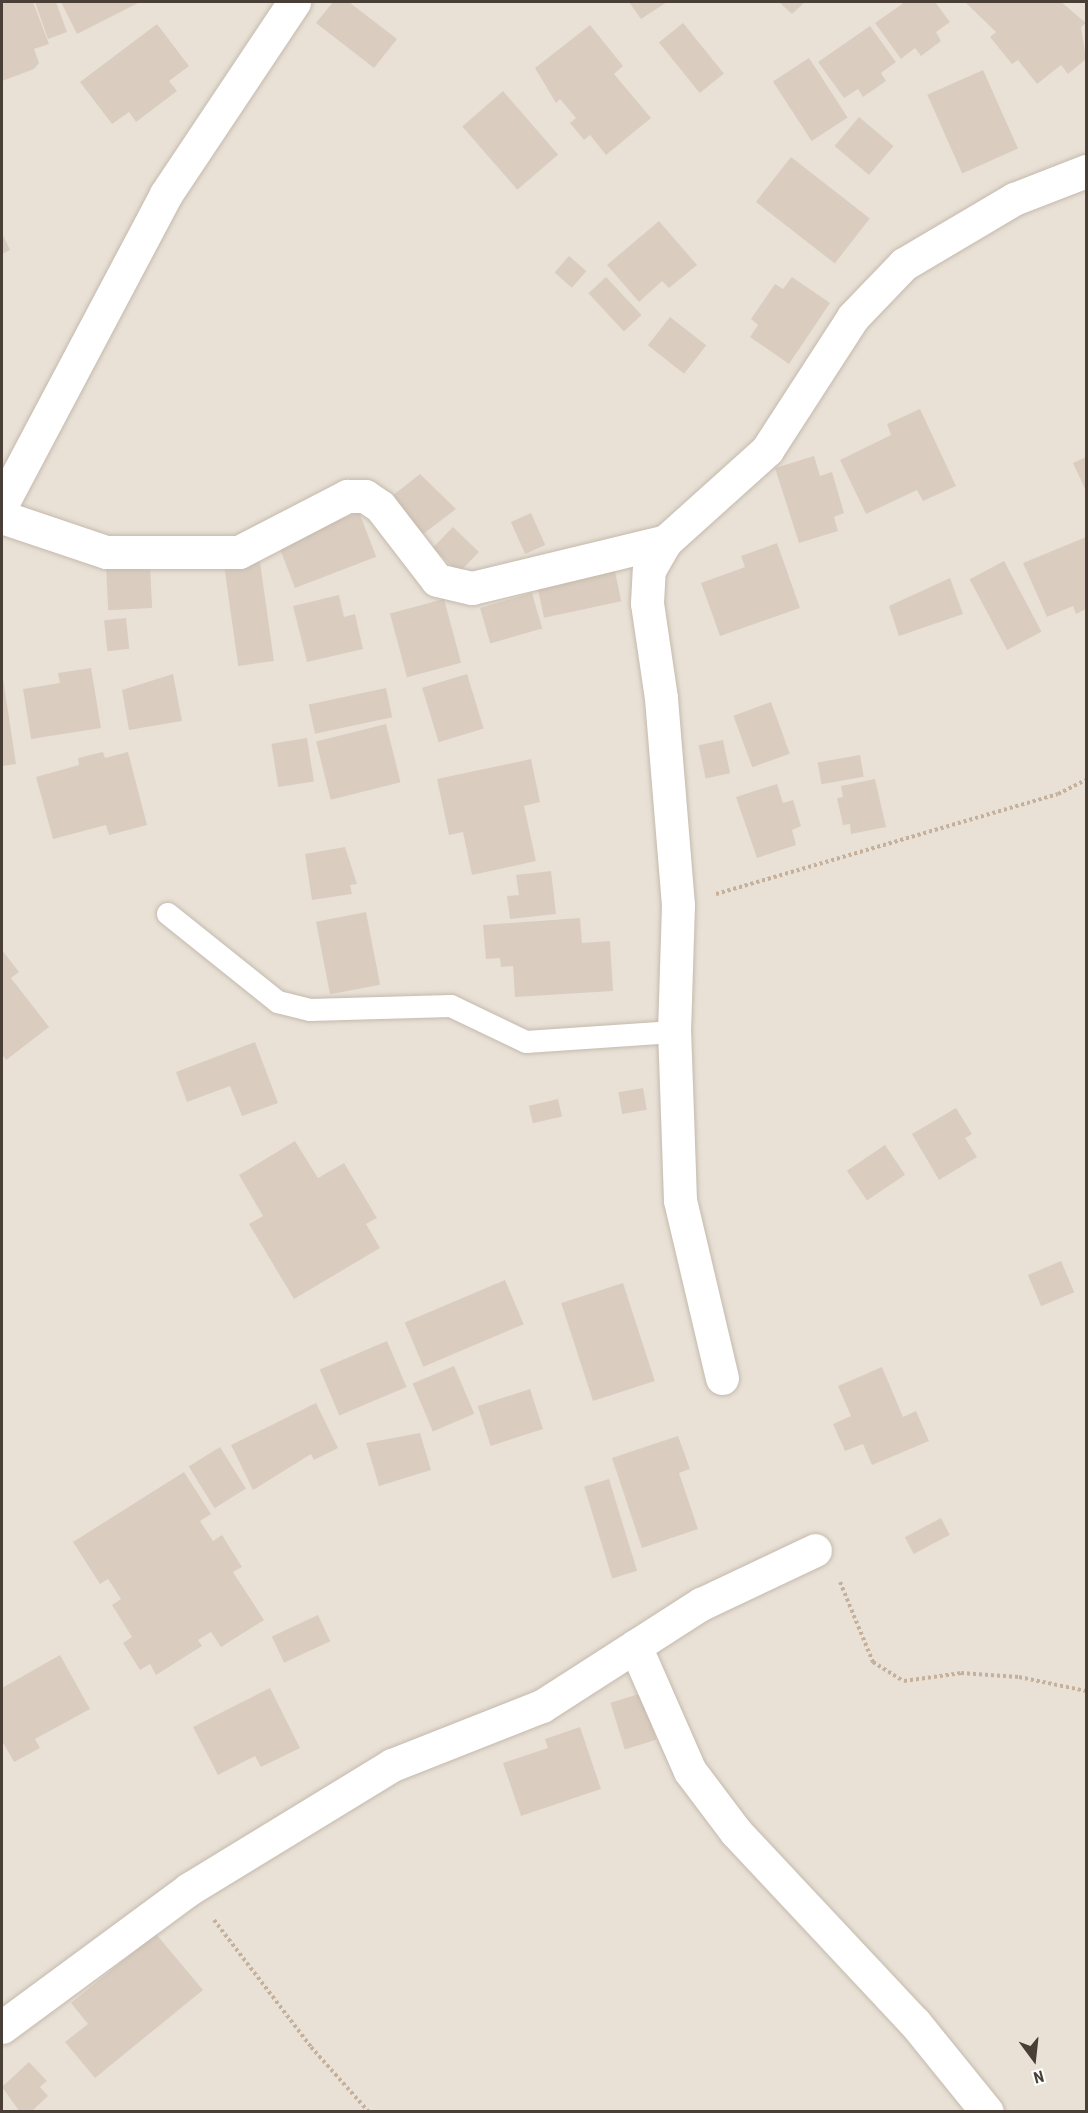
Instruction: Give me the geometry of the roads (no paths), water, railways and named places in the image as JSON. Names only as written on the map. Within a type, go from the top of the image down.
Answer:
[{"type":"street","points":[[294,2],[166,194],[4,495],[106,552],[239,552],[347,496],[365,496],[380,506],[437,580],[472,588],[666,541]]},
{"type":"street","points":[[722,1378],[680,1200],[674,1032],[678,905],[661,698],[647,603],[649,570],[666,541],[767,450],[854,317],[904,264],[1014,199],[1086,171]]},
{"type":"street","points":[[2,2027],[189,1889],[392,1765],[542,1706],[701,1604],[815,1550]]},
{"type":"street","points":[[635,1646],[690,1771],[736,1832],[915,2023],[987,2112]]},
{"type":"lane","points":[[168,914],[278,1002],[310,1010],[451,1006],[526,1042],[674,1032]]}]
